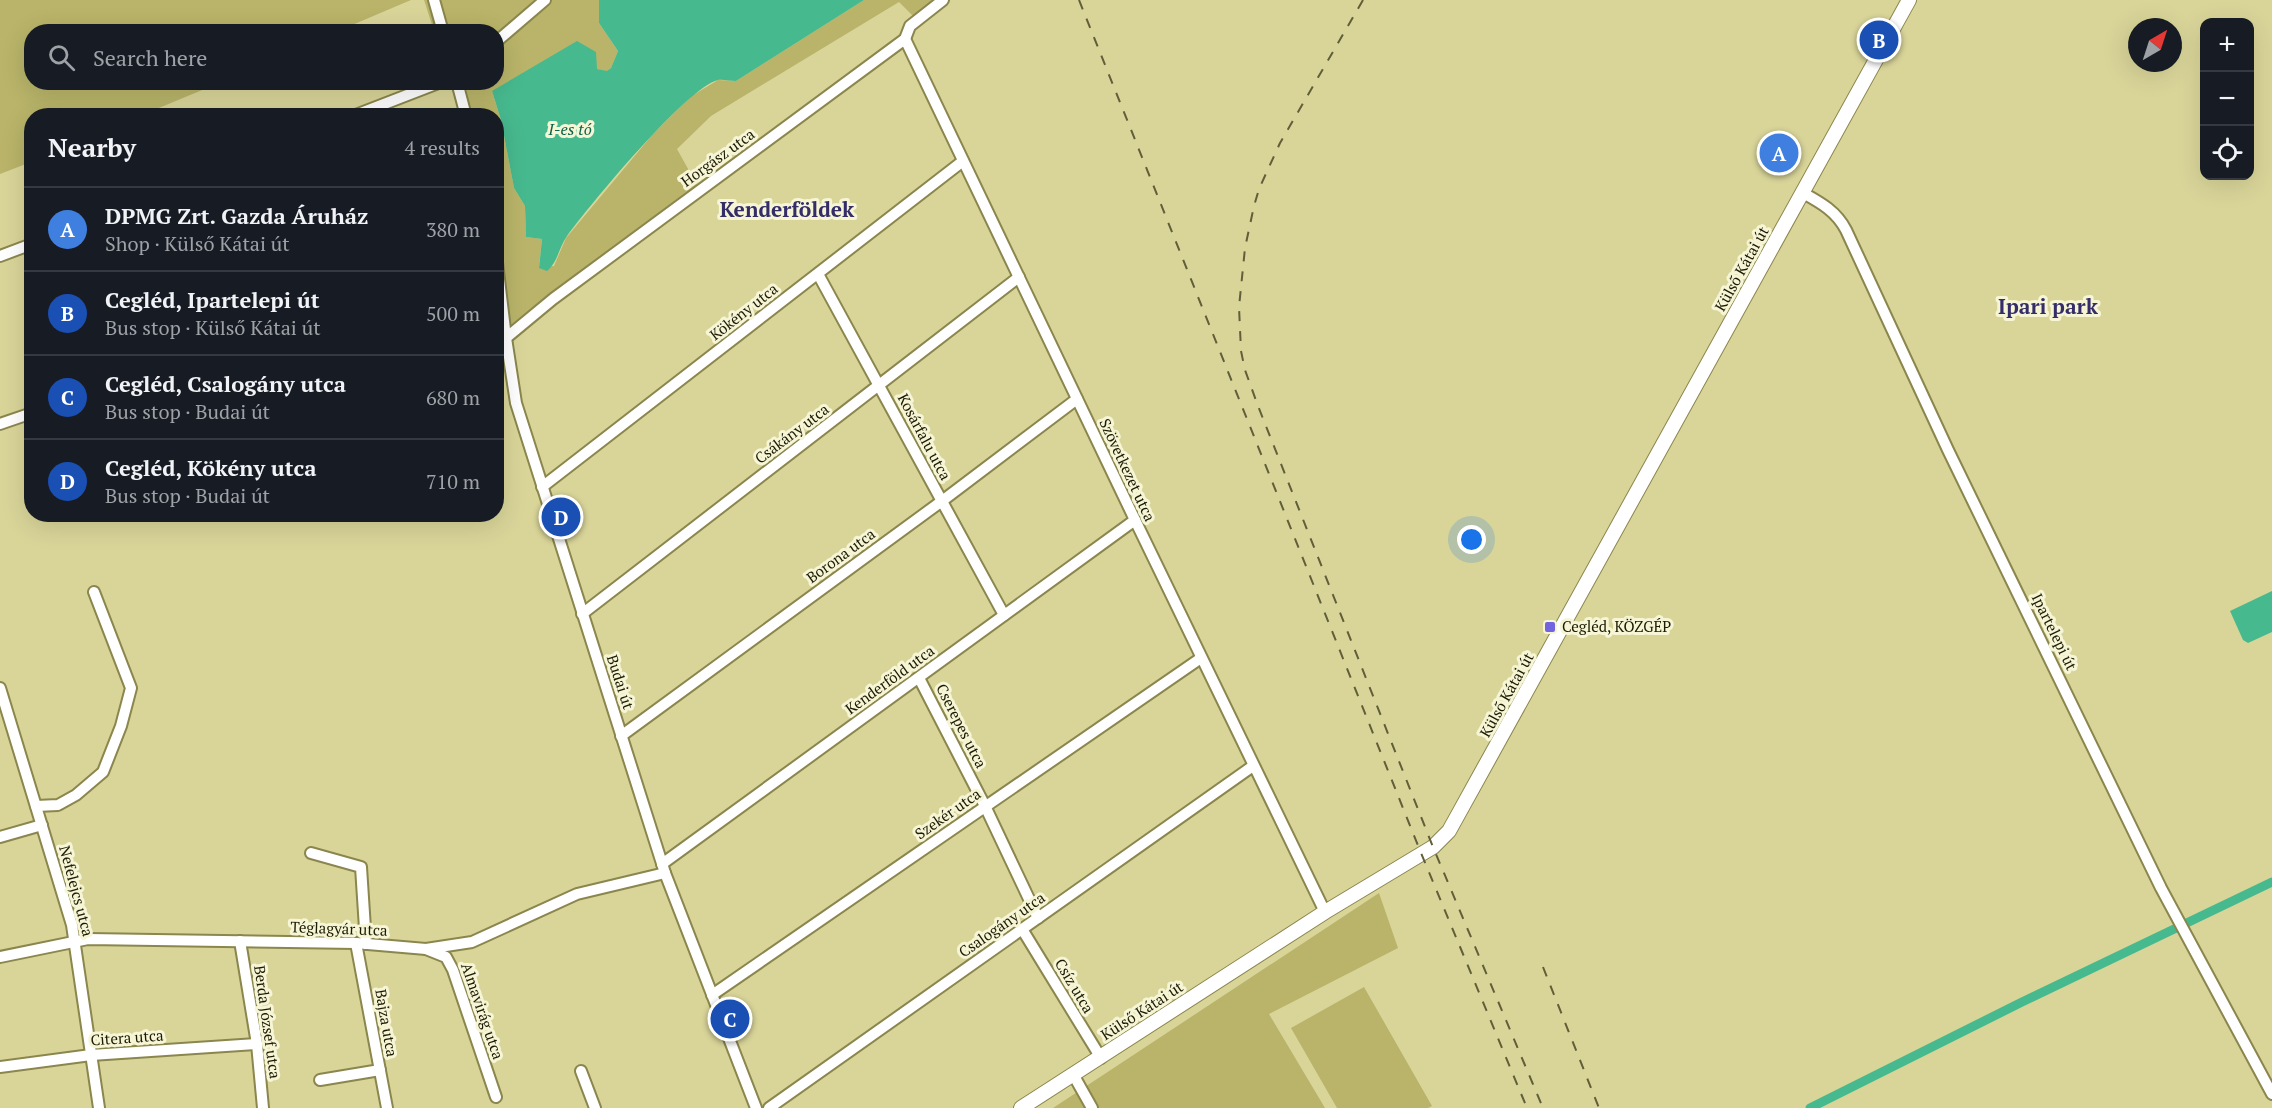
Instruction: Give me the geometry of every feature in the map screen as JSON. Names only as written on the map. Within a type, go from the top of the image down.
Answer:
[{"type":"main road","name":"Külső Kátai út","points":[[1021,1108],[1074,1076],[1325,912],[1437,844],[1458,818],[1910,0]]},
{"type":"street","points":[[434,0],[441,24]]},
{"type":"street","points":[[504,35],[545,0]]},
{"type":"street","name":"Horgász utca","points":[[506,338],[553,299],[905,39],[910,26],[943,0]]},
{"type":"street","name":"Szövetkezet utca","points":[[905,39],[1325,912]]},
{"type":"street","points":[[374,108],[420,90]]},
{"type":"street","points":[[459,90],[464,108]]},
{"type":"street","name":"Kökény utca","points":[[542,487],[963,161]]},
{"type":"street","name":"Ipartelepi út","points":[[1803,193],[1840,218],[1954,461],[2182,926],[2272,1094]]},
{"type":"street","points":[[0,256],[24,247]]},
{"type":"street","name":"Kosárfalu utca","points":[[818,274],[1004,615]]},
{"type":"street","name":"Csákány utca","points":[[582,614],[1019,277]]},
{"type":"street","name":"Budai út","points":[[504,328],[516,403],[621,736],[664,868],[756,1108]]},
{"type":"street","name":"Borona utca","points":[[621,736],[1077,399]]},
{"type":"street","points":[[0,424],[24,415]]},
{"type":"street","name":"Kenderföld utca","points":[[664,868],[1135,520]]},
{"type":"street","points":[[36,806],[58,805],[76,795],[103,772],[122,726],[131,688],[94,592]]},
{"type":"street","name":"Szekér utca","points":[[712,995],[1201,657]]},
{"type":"street","name":"Cserepes utca","points":[[919,678],[985,806],[1038,918]]},
{"type":"street","name":"Nefelejcs utca","points":[[0,689],[72,925],[99,1108]]},
{"type":"street","name":"Csalogány utca","points":[[769,1108],[1253,766]]},
{"type":"street","points":[[0,837],[42,825]]},
{"type":"street","name":"Bajza utca","points":[[311,853],[361,867],[361,943],[387,1108]]},
{"type":"street","name":"Téglagyár utca","points":[[0,957],[88,939],[361,943],[426,949],[472,942],[577,894],[664,868]]},
{"type":"street","name":"Csíz utca","points":[[1022,929],[1101,1058]]},
{"type":"street","name":"Berda József utca","points":[[240,941],[257,1044],[263,1108]]},
{"type":"street","name":"Almavirág utca","points":[[426,949],[447,957],[496,1097]]},
{"type":"street","name":"Citera utca","points":[[0,1067],[91,1055],[257,1044]]},
{"type":"street","points":[[320,1080],[380,1070]]},
{"type":"street","points":[[581,1071],[595,1108]]},
{"type":"street","points":[[1074,1076],[1092,1108]]},
{"type":"shaded area","points":[[0,0],[411,0],[354,24],[24,24],[24,90],[202,90],[159,108],[24,108],[24,165],[0,174]]},
{"type":"shaded area","points":[[424,0],[599,0],[599,23],[618,51],[607,72],[597,69],[504,88],[504,24],[432,24]]},
{"type":"shaded area","points":[[864,0],[939,0],[915,18],[899,2],[711,116],[677,149],[697,185],[504,332],[504,136],[514,188],[525,206],[526,237],[542,239],[539,267],[554,266],[566,238],[653,134],[690,97],[718,80],[736,81]]},
{"type":"shaded area","points":[[452,90],[497,90],[492,91],[497,108],[458,108]]},
{"type":"shaded area","points":[[1379,893],[1398,948],[1269,1014],[1325,1108],[1053,1108]]},
{"type":"shaded area","points":[[1364,987],[1432,1106],[1428,1108],[1337,1108],[1291,1028]]},
{"type":"water","name":"I-es tó","points":[[599,0],[864,0],[736,81],[718,80],[704,87],[684,103],[639,149],[596,200],[567,236],[554,263],[547,271],[539,268],[542,239],[526,237],[525,206],[514,188],[504,136],[504,108],[497,108],[492,91],[504,90],[504,84],[577,41],[596,52],[597,69],[607,71],[611,68],[618,51],[599,23]]},
{"type":"water","points":[[2272,591],[2272,632],[2248,643],[2243,640],[2230,611]]},
{"type":"waterway","points":[[1810,1108],[2022,1002],[2272,882]]},
{"type":"railway","points":[[1079,0],[1421,853],[1527,1108]]},
{"type":"railway","points":[[1363,0],[1280,143],[1259,189],[1245,248],[1239,307],[1241,351],[1258,406],[1433,847],[1543,1108]]},
{"type":"railway","points":[[1543,967],[1599,1108]]},
{"type":"place","name":"Cegléd, Ipartelepi út","points":[[1879,40]]},
{"type":"place","name":"DPMG Zrt. Gazda Áruház","points":[[1779,153]]},
{"type":"place","name":"Cegléd, Kökény utca","points":[[561,517]]},
{"type":"place","name":"Cegléd, KÖZGÉP","points":[[1550,627]]},
{"type":"place","name":"Cegléd, Csalogány utca","points":[[730,1019]]},
{"type":"district","name":"Kenderföldek","points":[[787,210]]},
{"type":"district","name":"Ipari park","points":[[2048,307]]}]
